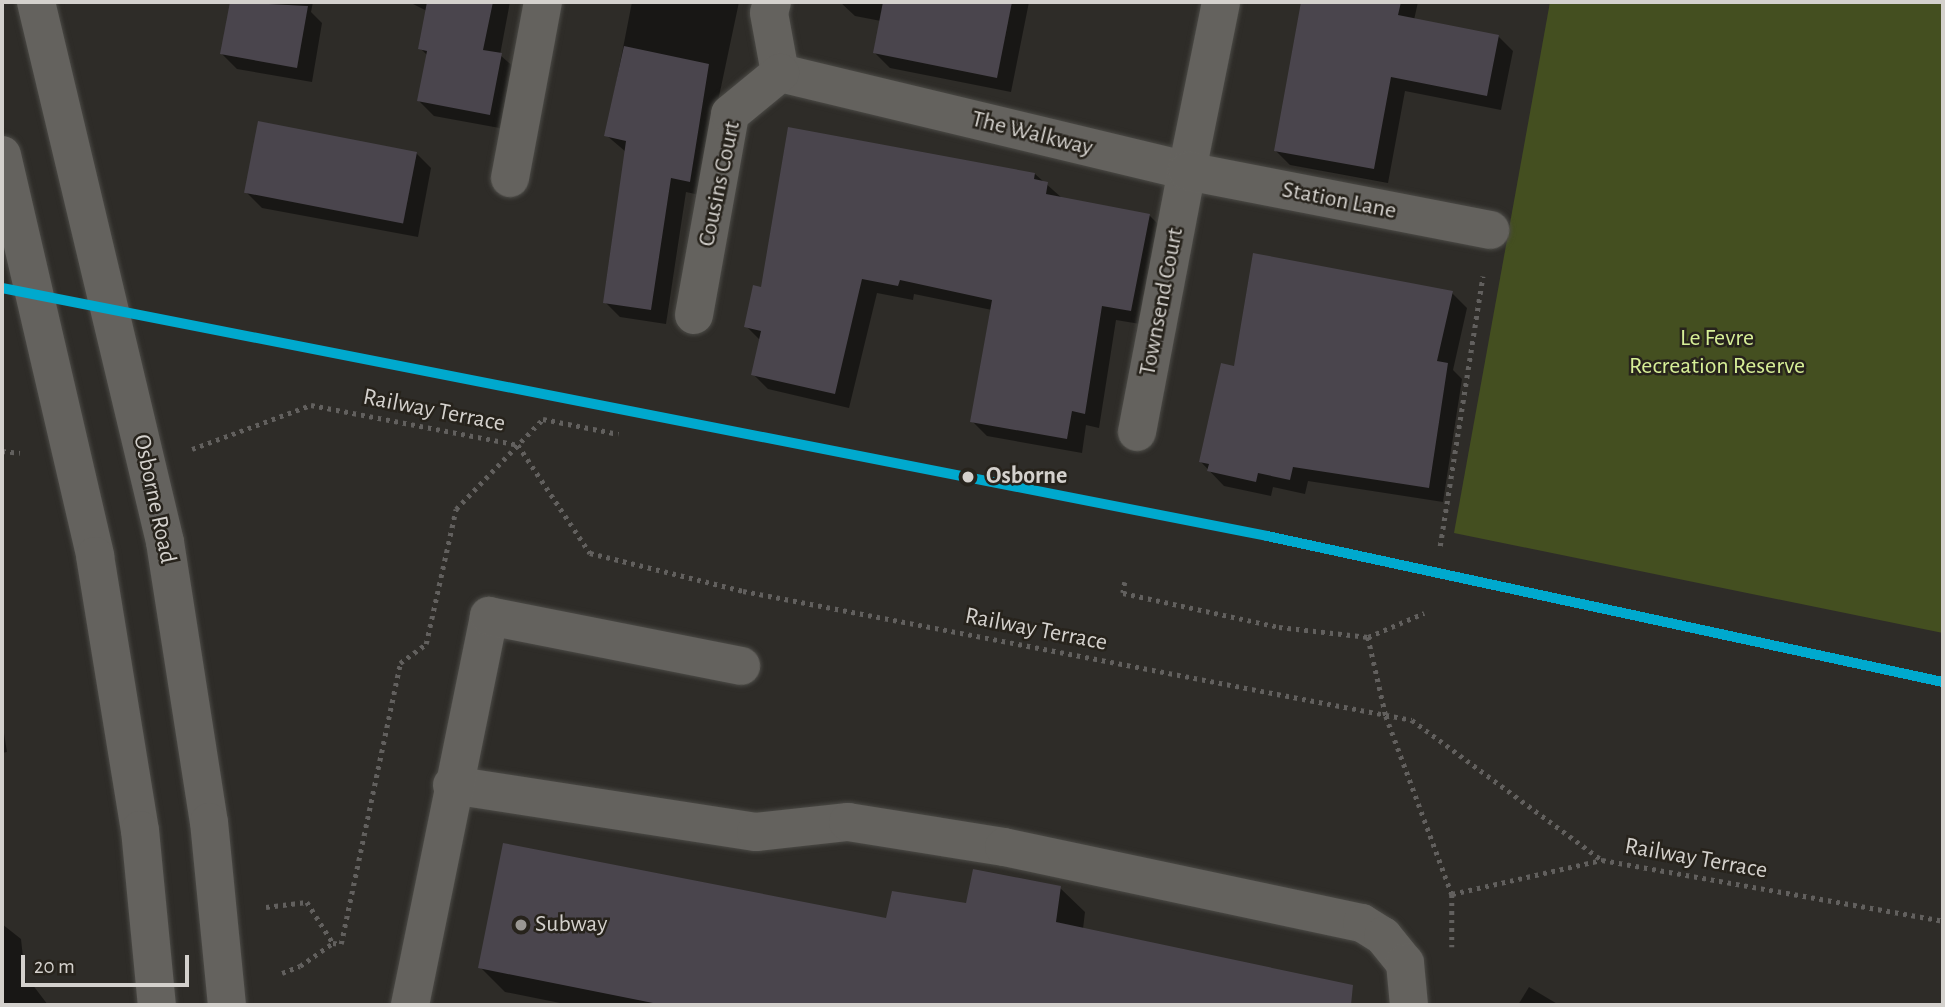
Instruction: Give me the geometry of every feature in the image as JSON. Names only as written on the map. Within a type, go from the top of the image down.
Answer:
[{"type":"street","name":"Osborne Road","points":[[36,2],[165,542],[209,822],[227,1005]]},
{"type":"street","points":[[510,178],[543,2]]},
{"type":"street","points":[[772,2],[769,13],[780,73]]},
{"type":"street","points":[[1187,171],[1221,2]]},
{"type":"street","name":"The Walkway","points":[[780,73],[1187,171]]},
{"type":"street","name":"Cousins Court","points":[[694,315],[730,114],[780,73]]},
{"type":"street","points":[[2,155],[95,556],[141,830],[157,1005]]},
{"type":"street","name":"Station Lane","points":[[1187,171],[1490,230]]},
{"type":"street","name":"Townsend Court","points":[[1137,432],[1187,171]]},
{"type":"street","points":[[410,1005],[452,785],[489,616],[741,666]]},
{"type":"street","points":[[452,785],[756,832],[848,822],[1004,847],[1362,923],[1383,936],[1405,963],[1409,1005]]},
{"type":"path","points":[[1440,546],[1490,230]]},
{"type":"path","name":"Railway Terrace","points":[[146,460],[198,447],[310,405],[518,445],[590,553],[743,591],[1412,720],[1602,860],[1943,921]]},
{"type":"path","points":[[282,973],[333,943],[341,944],[400,663],[426,644],[456,509],[543,419],[619,434]]},
{"type":"path","points":[[2,444],[6,452]]},
{"type":"path","points":[[1125,582],[1123,593],[1279,627],[1368,637],[1424,613]]},
{"type":"path","points":[[1368,637],[1386,716],[1452,894],[1456,925],[1451,952],[1405,963]]},
{"type":"path","points":[[1452,894],[1602,860]]},
{"type":"path","points":[[218,916],[307,902],[333,943]]},
{"type":"green space","name":"Le Fevre Recreation Reserve","points":[[1550,2],[1943,2],[1943,633],[1454,533]]},
{"type":"building","points":[[230,2],[308,6],[297,68],[220,54]]},
{"type":"building","points":[[427,2],[493,2],[483,50],[502,53],[490,115],[417,101],[427,51],[418,49]]},
{"type":"building","points":[[883,2],[1012,2],[997,78],[873,53]]},
{"type":"building","points":[[1301,2],[1401,2],[1398,15],[1499,35],[1487,96],[1391,77],[1374,169],[1274,151]]},
{"type":"building","points":[[624,46],[709,64],[690,182],[671,178],[651,310],[603,303],[626,141],[604,136]]},
{"type":"building","points":[[258,121],[417,152],[403,224],[244,193]]},
{"type":"building","points":[[788,127],[1035,173],[1034,179],[1048,182],[1046,194],[1150,214],[1131,311],[1102,306],[1085,414],[1072,411],[1067,439],[970,422],[992,300],[900,280],[898,286],[862,279],[835,394],[751,375],[761,331],[744,327],[753,285],[761,287]]},
{"type":"building","points":[[1253,253],[1453,291],[1437,361],[1448,363],[1429,488],[1293,467],[1290,480],[1258,473],[1256,482],[1207,471],[1209,464],[1199,462],[1221,363],[1234,366]]},
{"type":"building","points":[[503,843],[886,918],[892,891],[966,903],[973,869],[1061,886],[1056,922],[1353,985],[1351,1005],[663,1005],[478,968]]},
{"type":"transit line","points":[[2,288],[1267,536],[1943,682]]},
{"type":"place","name":"Osborne","points":[[968,477]]},
{"type":"place","name":"Subway","points":[[521,925]]}]
